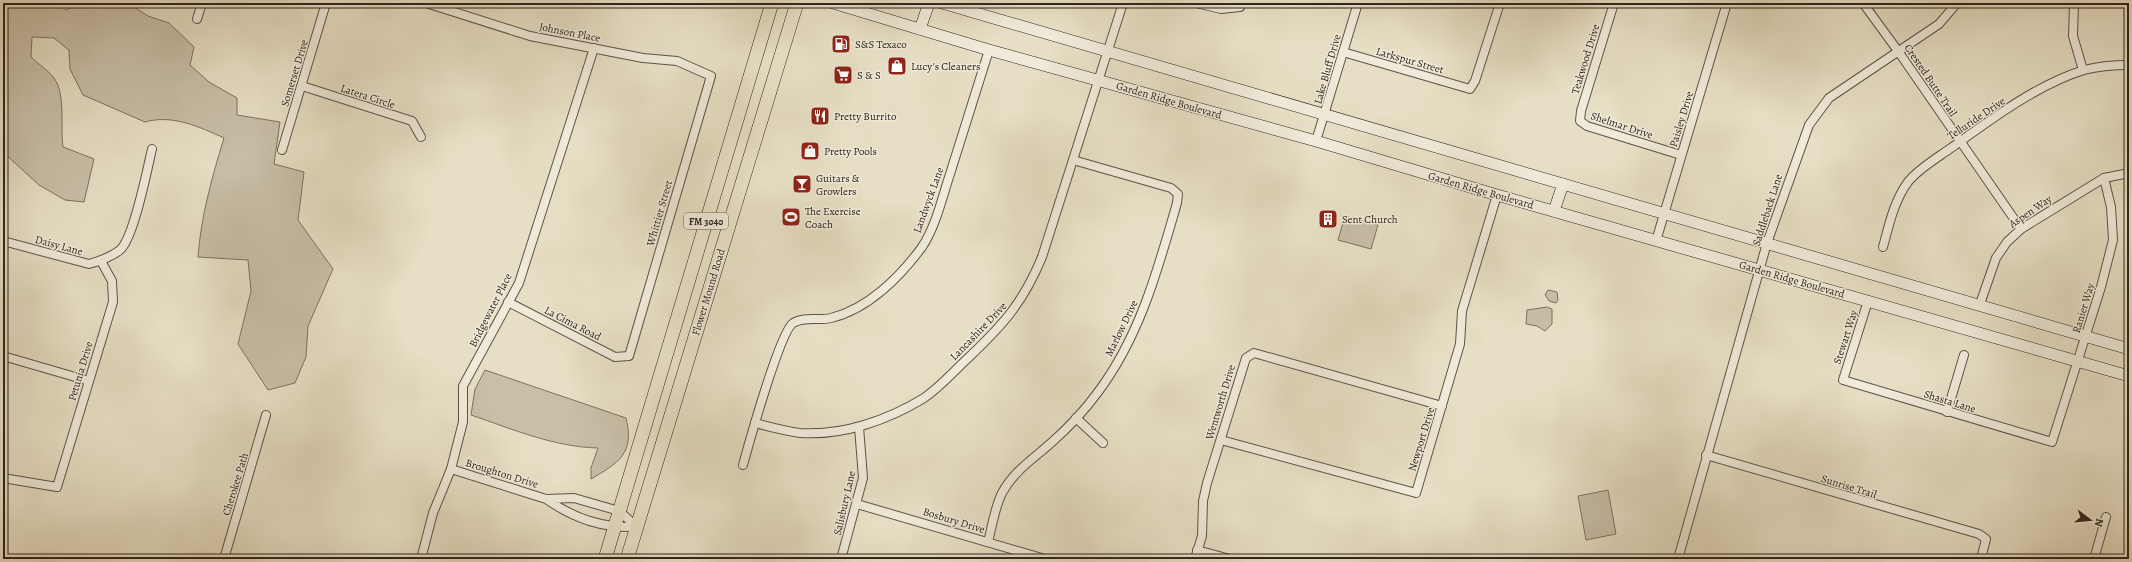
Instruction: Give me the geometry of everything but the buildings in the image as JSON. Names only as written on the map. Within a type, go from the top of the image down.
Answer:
[{"type":"main road","name":"Flower Mound Road","points":[[605,559],[772,3]]},
{"type":"main road","name":"Flower Mound Road","points":[[627,559],[797,3]]},
{"type":"main road","name":"Garden Ridge Boulevard","points":[[833,3],[988,50],[1316,141],[1656,241],[2129,376]]},
{"type":"main road","points":[[920,29],[929,3]]},
{"type":"main road","points":[[942,3],[1108,53],[1980,304],[2129,349]]},
{"type":"main road","points":[[1554,211],[1563,184]]},
{"type":"street","points":[[197,19],[202,3]]},
{"type":"street","name":"Somerset Drive","points":[[282,150],[326,3]]},
{"type":"street","name":"Johnson Place","points":[[426,3],[530,36],[643,58],[677,61],[711,76]]},
{"type":"street","name":"Lancashire Drive","points":[[755,423],[801,433],[830,433],[859,426],[896,413],[925,397],[945,380],[991,336],[1013,311],[1033,280],[1042,257],[1123,3]]},
{"type":"street","points":[[1196,3],[1221,9],[1241,5]]},
{"type":"street","name":"Lake Bluff Drive","points":[[1316,141],[1325,116],[1358,3]]},
{"type":"street","name":"Larkspur Street","points":[[1343,52],[1470,89],[1475,81],[1500,3]]},
{"type":"street","name":"Teakwood Drive","points":[[1580,121],[1581,111],[1614,3]]},
{"type":"street","name":"Paisley Drive","points":[[1656,241],[1727,3]]},
{"type":"street","name":"Crested Butte Trail","points":[[1863,3],[2021,229]]},
{"type":"street","name":"Saddleback Lane","points":[[1678,559],[1759,270],[1802,140],[1818,112],[1829,98],[1939,24],[1957,3]]},
{"type":"street","points":[[2074,3],[2073,36],[2083,70]]},
{"type":"street","name":"Bridgewater Place","points":[[420,559],[433,513],[451,469],[463,422],[463,386],[519,283],[594,48]]},
{"type":"street","name":"Landwyck Lane","points":[[743,465],[772,368],[786,331],[793,323],[811,319],[825,320],[848,314],[865,303],[892,281],[928,237],[939,208],[988,50]]},
{"type":"street","name":"Telluride Drive","points":[[1883,247],[1898,199],[1909,181],[1960,142],[2017,103],[2042,89],[2083,70],[2104,65],[2129,65]]},
{"type":"street","name":"Whittier Street","points":[[629,356],[711,76]]},
{"type":"street","name":"Latera Circle","points":[[302,86],[412,121],[420,137]]},
{"type":"street","name":"Shelmar Drive","points":[[1580,121],[1587,126],[1681,155]]},
{"type":"street","name":"Daisy Lane","points":[[3,241],[89,264],[101,261],[121,250],[134,225],[152,149]]},
{"type":"street","name":"Marlow Drive","points":[[988,542],[1002,494],[1007,486],[1018,471],[1050,444],[1076,418],[1108,377],[1127,345],[1142,312],[1159,263],[1178,194],[1171,188],[1073,160]]},
{"type":"street","name":"Aspen Way","points":[[1980,304],[1996,258],[2007,242],[2021,229],[2104,178],[2129,173]]},
{"type":"street","name":"Ranier Way","points":[[2052,442],[2086,337],[2113,240],[2111,206],[2104,178]]},
{"type":"street","name":"Newport Drive","points":[[1220,440],[1416,493],[1460,344],[1462,311],[1497,195]]},
{"type":"street","name":"Petunia Drive","points":[[3,478],[57,487],[113,302],[112,281],[101,261]]},
{"type":"street","name":"Stewart Way","points":[[1842,380],[1868,301]]},
{"type":"street","name":"La Cima Road","points":[[508,302],[615,357],[629,356]]},
{"type":"street","name":"Wentworth Drive","points":[[1195,559],[1204,518],[1203,501],[1220,440],[1246,358],[1254,353],[1442,406]]},
{"type":"street","points":[[1947,412],[1964,355]]},
{"type":"street","points":[[3,356],[89,381]]},
{"type":"street","name":"Shasta Lane","points":[[1842,380],[2052,442]]},
{"type":"street","name":"Cherokee Path","points":[[224,559],[266,415]]},
{"type":"street","points":[[1076,418],[1103,443]]},
{"type":"street","name":"Salisbury Lane","points":[[841,559],[857,504],[863,471],[859,426]]},
{"type":"street","name":"Sunrise Trail","points":[[1706,455],[1979,534],[1986,539],[1981,559]]},
{"type":"street","name":"Broughton Drive","points":[[451,469],[546,498],[574,498],[619,512],[637,526]]},
{"type":"street","name":"Broughton Drive","points":[[546,498],[565,512],[614,528],[637,526]]},
{"type":"street","name":"Bosbury Drive","points":[[857,504],[1045,559]]},
{"type":"street","points":[[2094,559],[2106,518]]},
{"type":"street","points":[[1198,550],[1230,559]]},
{"type":"shaded area","points":[[3,3],[57,3],[66,10],[80,3],[128,3],[148,16],[169,23],[194,47],[190,65],[209,82],[237,98],[237,115],[280,122],[274,164],[304,172],[298,220],[333,269],[308,326],[306,357],[295,383],[268,390],[238,344],[251,291],[248,260],[198,257],[199,242],[208,197],[224,138],[186,123],[165,120],[145,122],[83,95],[70,69],[69,50],[54,38],[32,37],[31,57],[49,72],[58,85],[62,111],[63,147],[94,159],[84,202],[65,200],[39,185],[3,152]]},
{"type":"shaded area","points":[[1345,216],[1378,225],[1371,249],[1338,240]]},
{"type":"shaded area","points":[[1548,290],[1557,292],[1558,300],[1556,303],[1549,301],[1545,295]]},
{"type":"shaded area","points":[[1547,307],[1552,309],[1552,324],[1545,331],[1537,326],[1526,324],[1527,310]]},
{"type":"shaded area","points":[[485,370],[626,418],[628,440],[626,449],[622,456],[609,468],[591,479],[591,468],[598,448],[582,447],[549,441],[471,415],[475,389]]},
{"type":"shaded area","points":[[1608,490],[1616,534],[1586,540],[1578,496]]},
{"type":"place","name":"S&S Texaco","points":[[841,44]]},
{"type":"place","name":"Lucy's Cleaners","points":[[897,66]]},
{"type":"place","name":"S & S","points":[[843,75]]},
{"type":"place","name":"Pretty Burrito","points":[[820,116]]},
{"type":"place","name":"Pretty Pools","points":[[810,151]]},
{"type":"place","name":"Guitars & Growlers","points":[[802,184]]},
{"type":"place","name":"The Exercise Coach","points":[[791,217]]},
{"type":"place","name":"Sent Church","points":[[1328,219]]}]
